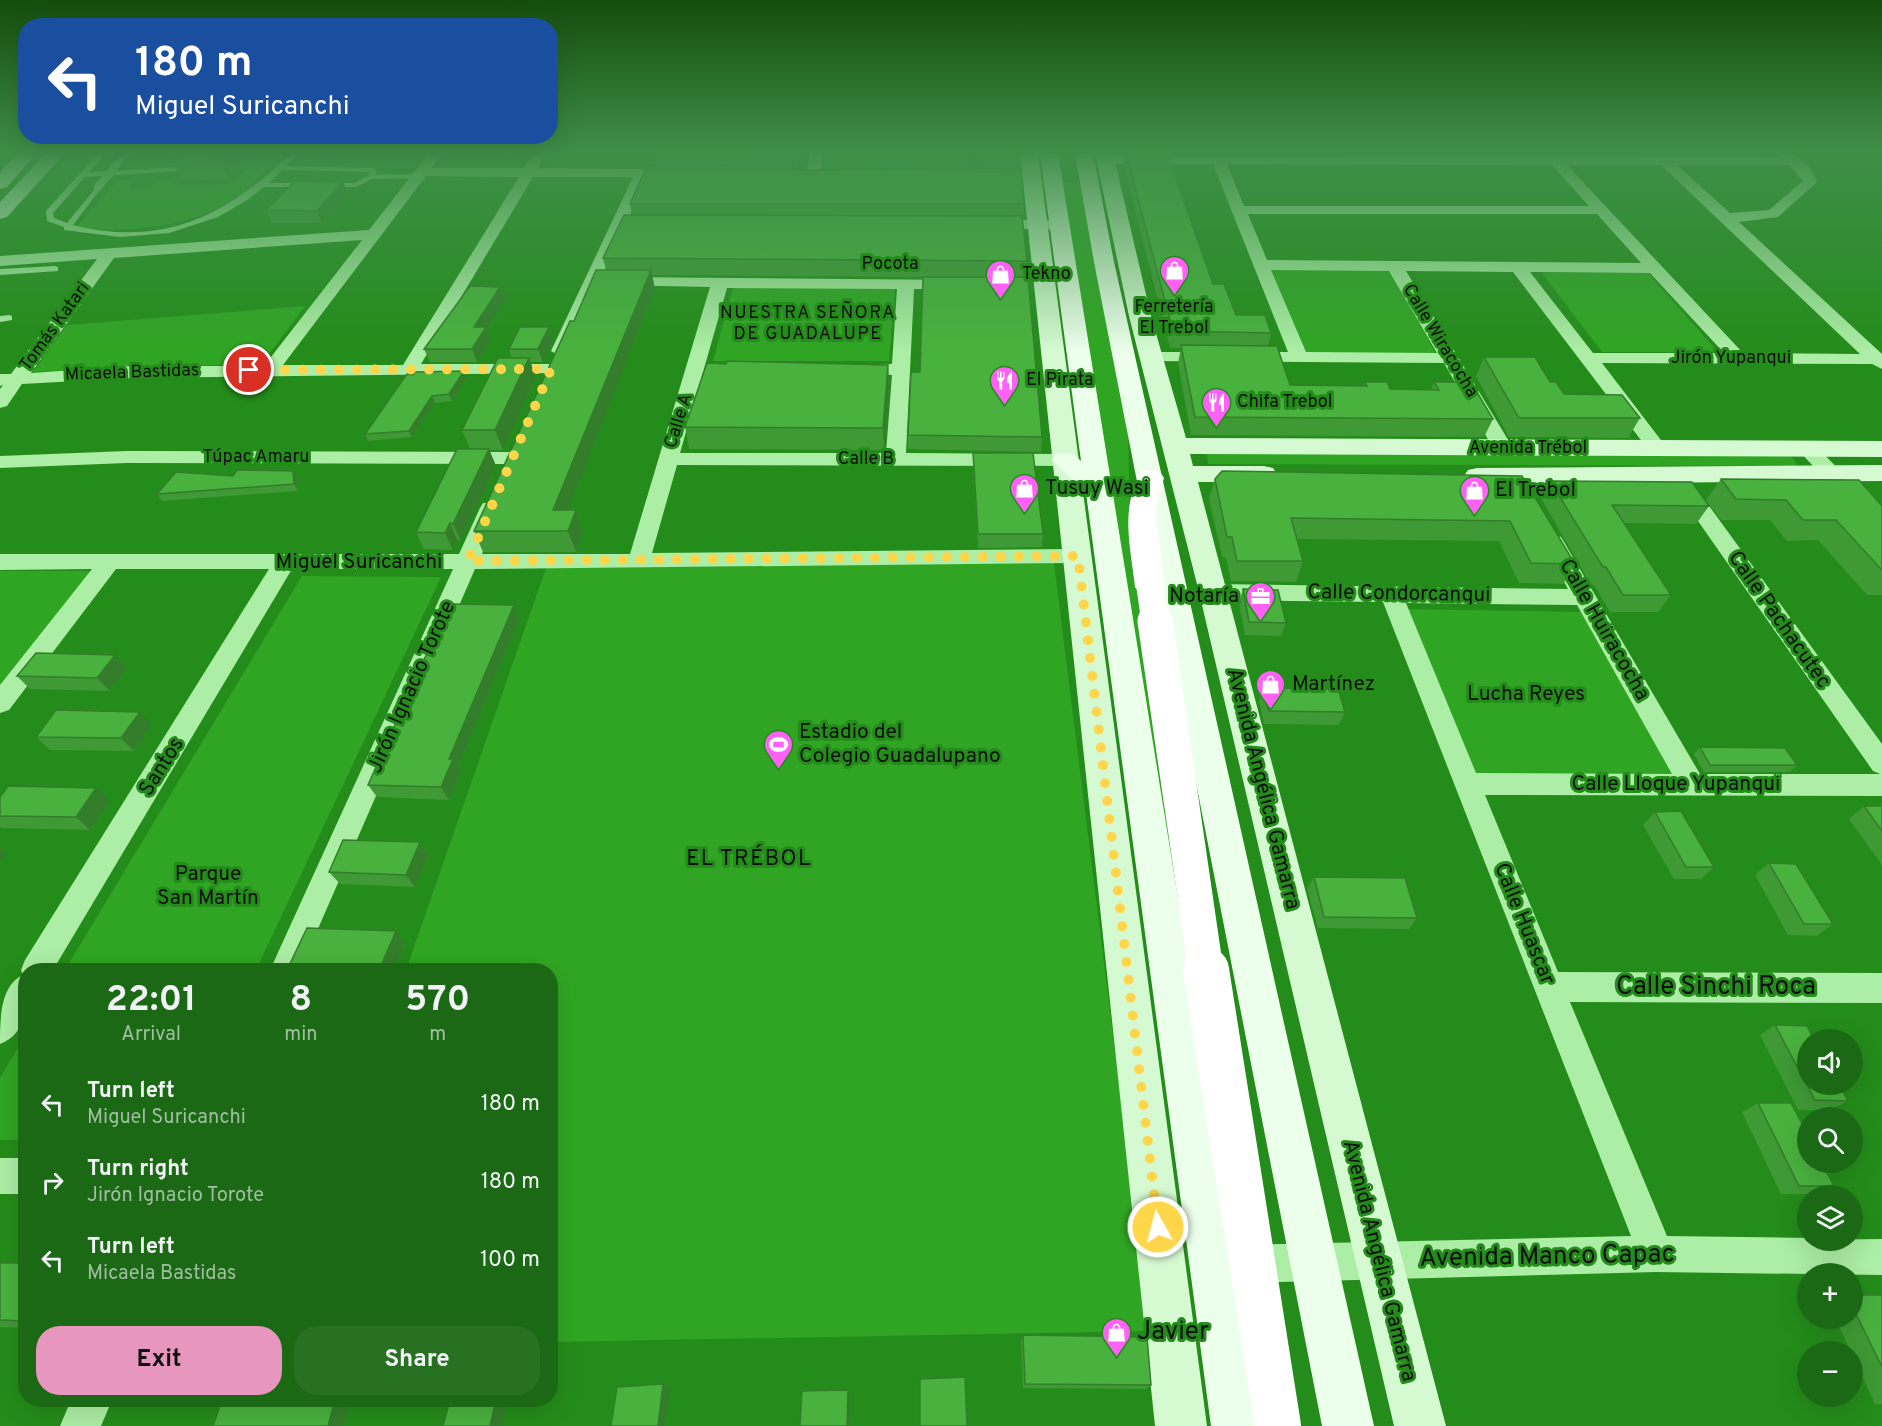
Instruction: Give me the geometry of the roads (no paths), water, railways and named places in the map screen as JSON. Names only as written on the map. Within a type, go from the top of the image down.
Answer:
[{"type":"highway","points":[[1169,466],[1141,510],[1176,778],[1278,1426]]},
{"type":"main road","points":[[1048,220],[1086,400],[1096,488],[1237,1426]]},
{"type":"main road","name":"Avenida Angélica Gamarra","points":[[1101,220],[1104,262],[1169,466],[1214,592],[1420,1426]]},
{"type":"main road","name":"Avenida Angélica Gamarra","points":[[1113,220],[1152,357],[1169,466],[1314,1262],[1348,1426]]},
{"type":"main road","points":[[1049,225],[1035,284],[1065,460],[1078,556],[1181,1426]]},
{"type":"main road","points":[[1104,262],[1140,316]]},
{"type":"main road","name":"Avenida Trébol","points":[[1169,466],[1503,448],[1882,449]]},
{"type":"main road","points":[[1065,460],[1096,488]]},
{"type":"main road","points":[[1169,466],[1289,474]]},
{"type":"main road","name":"Avenida Trébol","points":[[1455,476],[1521,486],[1676,476],[1882,473]]},
{"type":"street","points":[[270,370],[386,220]]},
{"type":"street","points":[[409,370],[501,220]]},
{"type":"street","points":[[591,282],[620,220]]},
{"type":"street","points":[[1242,220],[1299,357]]},
{"type":"street","points":[[1609,220],[1737,357]]},
{"type":"street","points":[[1731,220],[1879,361]]},
{"type":"street","points":[[618,224],[641,224]]},
{"type":"street","points":[[969,225],[1049,225]]},
{"type":"street","points":[[0,261],[375,234]]},
{"type":"street","name":"Tomás Katari","points":[[0,402],[8,380],[109,253]]},
{"type":"street","points":[[1261,265],[1653,268]]},
{"type":"street","name":"Calle Wiracocha","points":[[1394,265],[1503,448]]},
{"type":"street","points":[[1518,267],[1657,448]]},
{"type":"street","name":"Micaela Bastidas","points":[[8,380],[101,373],[270,370],[409,370],[547,379],[591,282]]},
{"type":"street","name":"Pocota","points":[[591,282],[968,284]]},
{"type":"street","name":"Calle A","points":[[639,561],[720,282]]},
{"type":"street","points":[[896,459],[906,284]]},
{"type":"street","points":[[1152,357],[1449,358]]},
{"type":"street","name":"Jirón Yupanqui","points":[[1587,358],[1737,357],[1879,361]]},
{"type":"street","points":[[695,368],[719,368]]},
{"type":"street","points":[[834,369],[901,370]]},
{"type":"street","points":[[1808,448],[1882,527]]},
{"type":"street","name":"Túpac Amaru","points":[[0,462],[127,457],[508,466]]},
{"type":"street","name":"Calle B","points":[[667,459],[1065,460]]},
{"type":"street","name":"Jirón Ignacio Torote","points":[[288,963],[468,561],[508,466]]},
{"type":"street","name":"Calle Pachacutec","points":[[1676,476],[1882,764]]},
{"type":"street","name":"Calle Huiracocha","points":[[1544,526],[1692,784]]},
{"type":"street","name":"Miguel Suricanchi","points":[[0,562],[639,561],[1078,556]]},
{"type":"street","points":[[0,703],[110,562]]},
{"type":"street","name":"Santos","points":[[40,963],[285,562]]},
{"type":"street","name":"Calle Condorcanqui","points":[[1214,592],[1584,597]]},
{"type":"street","name":"Calle Huascar","points":[[1391,594],[1656,1254]]},
{"type":"street","name":"Calle Lloque Yupanqui","points":[[1469,784],[1882,785]]},
{"type":"street","name":"Calle Sinchi Roca","points":[[1549,987],[1882,988]]},
{"type":"street","points":[[0,1029],[18,1001]]},
{"type":"street","points":[[0,1176],[18,1176]]},
{"type":"street","name":"Avenida Manco Capac","points":[[1213,1264],[1656,1254],[1882,1257]]},
{"type":"street","points":[[80,1426],[89,1407]]},
{"type":"lane","points":[[51,220],[67,228],[111,234],[182,227],[203,220]]},
{"type":"lane","points":[[67,228],[73,220]]},
{"type":"lane","points":[[0,272],[55,269]]},
{"type":"place","name":"Ferretería El Trebol","points":[[1174,296]]},
{"type":"place","name":"Tekno","points":[[1001,300]]},
{"type":"place","name":"El Pirata","points":[[1005,406]]},
{"type":"place","name":"Chifa Trebol","points":[[1216,428]]},
{"type":"place","name":"Tusuy Wasi","points":[[1024,514]]},
{"type":"place","name":"El Trebol","points":[[1474,516]]},
{"type":"place","name":"Notaría","points":[[1260,622]]},
{"type":"place","name":"Martínez","points":[[1271,710]]},
{"type":"place","name":"Estadio del Colegio Guadalupano","points":[[778,770]]},
{"type":"place","name":"Javier","points":[[1116,1358]]},
{"type":"district","name":"NUESTRA SEÑORA DE GUADALUPE","points":[[808,323]]},
{"type":"district","name":"EL TRÉBOL","points":[[749,859]]},
{"type":"park label","name":"Lucha Reyes","points":[[1526,694]]},
{"type":"park label","name":"Parque San Martín","points":[[208,886]]}]
